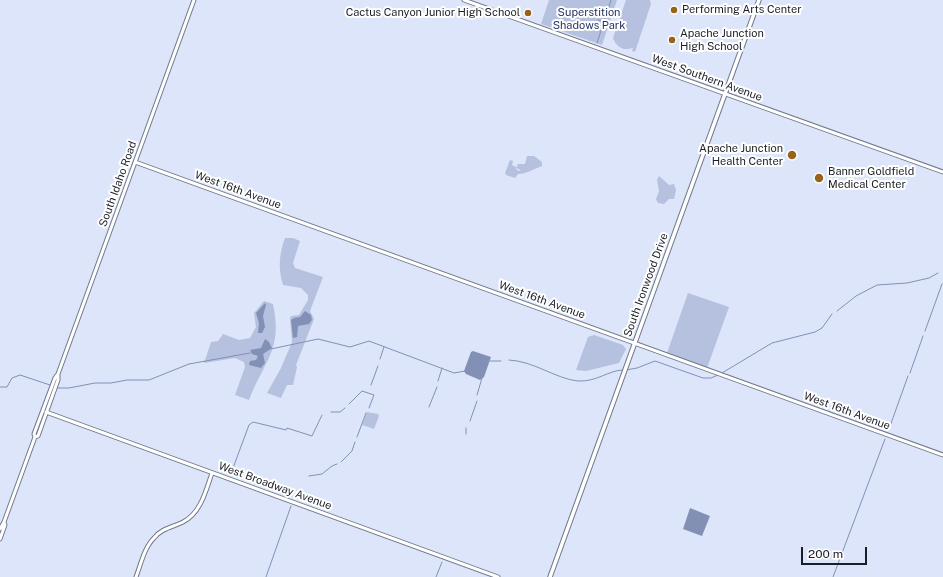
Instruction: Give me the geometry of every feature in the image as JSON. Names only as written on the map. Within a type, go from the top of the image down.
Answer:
[{"type":"main road","name":"South Idaho Road","points":[[0,529],[4,522],[35,437],[34,434],[58,374],[194,0]]},
{"type":"main road","name":"West Southern Avenue","points":[[464,0],[943,172]]},
{"type":"main road","name":"South Ironwood Drive","points":[[550,577],[759,0]]},
{"type":"main road","name":"West 16th Avenue","points":[[135,162],[943,456]]},
{"type":"main road","name":"South Idaho Road","points":[[35,437],[38,436],[53,387]]},
{"type":"main road","name":"West Broadway Avenue","points":[[46,412],[498,577]]},
{"type":"main road","points":[[136,577],[146,550],[154,538],[161,531],[185,521],[197,510],[212,473]]},
{"type":"main road","name":"South Idaho Road","points":[[0,539],[5,525],[4,522]]},
{"type":"green space","name":"Superstition Shadows Park","points":[[549,0],[617,0],[602,45],[541,24]]},
{"type":"green space","points":[[626,0],[650,0],[651,4],[635,52],[632,51],[633,48],[621,48],[613,38]]},
{"type":"green space","points":[[527,156],[534,156],[542,162],[542,166],[518,174],[515,178],[506,175],[505,173],[510,160],[513,161],[512,165],[516,168],[518,164],[525,164]]},
{"type":"green space","points":[[659,176],[669,185],[674,184],[676,190],[674,199],[669,199],[664,204],[658,203],[656,199],[659,191],[657,180]]},
{"type":"green space","points":[[285,238],[293,238],[300,241],[293,263],[295,268],[323,277],[310,311],[314,319],[296,365],[297,367],[293,385],[287,385],[281,398],[267,393],[281,368],[292,342],[290,318],[291,316],[299,315],[308,300],[308,295],[301,288],[283,285],[280,273],[280,262],[281,250]]},
{"type":"green space","points":[[688,293],[729,307],[707,368],[667,353]]},
{"type":"green space","points":[[264,301],[273,304],[276,333],[274,344],[266,365],[249,400],[235,395],[245,367],[244,362],[235,358],[204,363],[211,342],[218,341],[223,334],[239,340],[250,338],[256,327],[254,313]]},
{"type":"green space","points":[[594,335],[623,345],[626,349],[619,363],[586,371],[576,370],[588,337]]},
{"type":"green space","points":[[367,412],[378,414],[379,416],[374,429],[362,425]]},
{"type":"shaded area","points":[[265,303],[266,305],[263,316],[265,327],[262,333],[258,333],[259,323],[256,313]]},
{"type":"shaded area","points":[[305,311],[311,315],[312,320],[309,324],[298,326],[297,337],[293,338],[291,320],[300,317]]},
{"type":"shaded area","points":[[265,339],[269,342],[272,348],[263,354],[265,363],[261,368],[249,365],[250,361],[256,360],[258,356],[252,354],[250,350],[261,348]]},
{"type":"shaded area","points":[[473,351],[491,357],[484,377],[480,380],[466,374],[464,371],[471,352]]},
{"type":"shaded area","points":[[690,508],[710,516],[702,536],[683,529]]},
{"type":"waterway","points":[[597,43],[611,0]]},
{"type":"waterway","points":[[598,20],[603,21]]},
{"type":"waterway","points":[[837,311],[856,296],[877,285],[907,283],[929,278],[938,273]]},
{"type":"waterway","points":[[925,331],[942,284]]},
{"type":"waterway","points":[[722,373],[772,343],[815,332],[822,328],[832,314]]},
{"type":"waterway","points":[[910,373],[923,336]]},
{"type":"waterway","points":[[271,349],[318,339],[350,347],[369,341],[454,373],[465,371]]},
{"type":"waterway","points":[[380,359],[384,347]]},
{"type":"waterway","points":[[57,388],[69,388],[95,383],[111,383],[127,380],[149,380],[189,364],[250,353]]},
{"type":"waterway","points":[[509,360],[527,363],[561,377],[578,381],[591,380],[623,370]]},
{"type":"waterway","points":[[490,361],[501,361]]},
{"type":"waterway","points":[[626,370],[637,368],[655,361],[703,378],[711,378],[718,375]]},
{"type":"waterway","points":[[371,385],[378,366]]},
{"type":"waterway","points":[[438,381],[442,368]]},
{"type":"waterway","points":[[0,387],[7,387],[12,378],[20,375],[50,385]]},
{"type":"waterway","points":[[889,429],[908,376]]},
{"type":"waterway","points":[[477,395],[482,378]]},
{"type":"waterway","points":[[429,407],[437,387]]},
{"type":"waterway","points":[[349,404],[362,391],[374,395],[369,408]]},
{"type":"waterway","points":[[470,421],[477,401]]},
{"type":"waterway","points":[[331,412],[340,412],[345,408]]},
{"type":"waterway","points":[[357,437],[366,413]]},
{"type":"waterway","points":[[221,466],[229,469],[233,468],[249,425],[253,422],[286,430],[287,428],[312,436],[322,415]]},
{"type":"waterway","points":[[466,428],[466,434]]},
{"type":"waterway","points":[[833,577],[885,439]]},
{"type":"waterway","points":[[341,462],[352,451],[355,442]]},
{"type":"waterway","points":[[309,476],[322,474],[337,464]]},
{"type":"waterway","points":[[266,577],[291,506]]},
{"type":"waterway","points":[[436,577],[442,562]]},
{"type":"place","name":"Performing Arts Center","points":[[674,10]]},
{"type":"place","name":"Cactus Canyon Junior High School","points":[[528,13]]},
{"type":"place","name":"Apache Junction High School","points":[[672,40]]},
{"type":"place","name":"Apache Junction Health Center","points":[[792,155]]},
{"type":"place","name":"Banner Goldfield Medical Center","points":[[819,178]]}]
